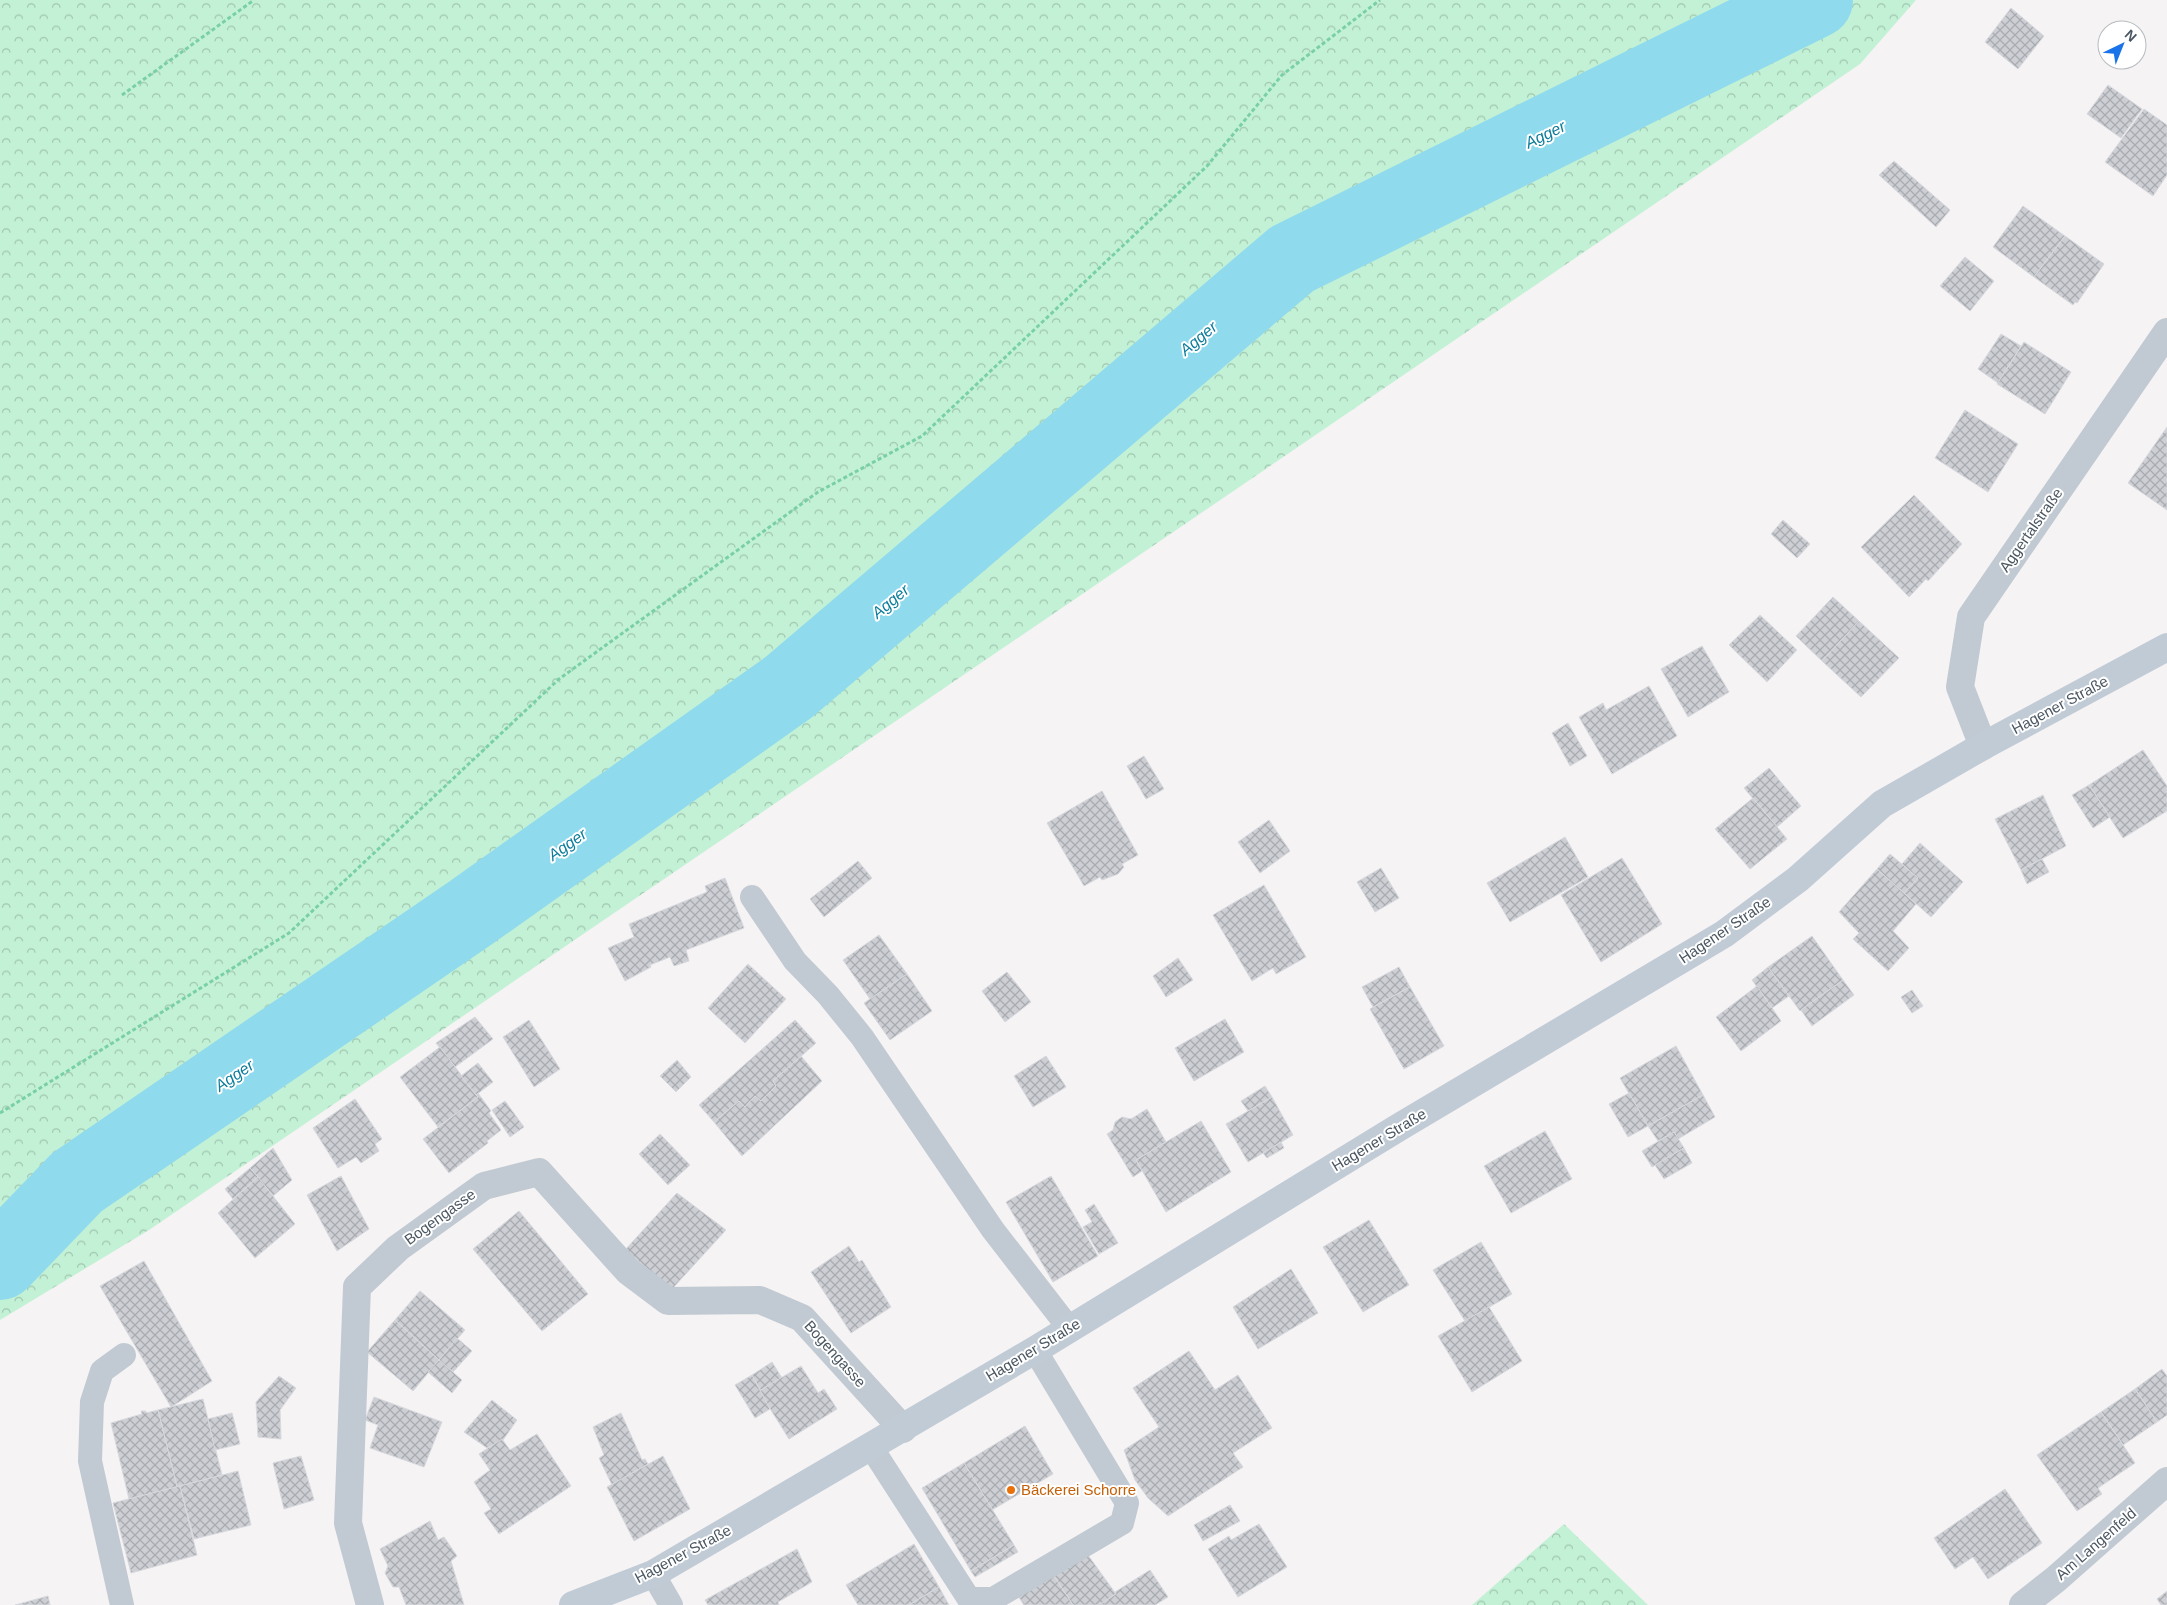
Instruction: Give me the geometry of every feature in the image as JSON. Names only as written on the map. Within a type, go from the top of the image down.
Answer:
[{"type":"main road","name":"Hagener Straße","points":[[573,1605],[653,1574],[1035,1350],[1409,1121],[1724,934],[1798,879],[1882,804],[1983,746],[2167,647]]},
{"type":"street","name":"Aggertalstraße","points":[[1983,746],[1960,687],[1971,617],[2167,332]]},
{"type":"street","name":"Bogengasse","points":[[370,1605],[348,1523],[357,1287],[398,1248],[484,1186],[539,1172],[628,1271],[668,1301],[760,1300],[802,1318],[903,1429]]},
{"type":"street","name":"Am Langenfeld","points":[[2023,1605],[2056,1579],[2167,1481]]},
{"type":"lane","points":[[752,897],[795,961],[828,995],[862,1037],[993,1230],[1069,1328]]},
{"type":"lane","points":[[871,1447],[969,1599],[993,1599],[1122,1523],[1127,1503],[1035,1350]]},
{"type":"lane","points":[[122,1605],[90,1461],[92,1402],[102,1371],[124,1356]]},
{"type":"lane","points":[[653,1574],[671,1605]]},
{"type":"path","points":[[122,95],[254,0]]},
{"type":"path","points":[[0,1113],[289,933],[559,679],[818,492],[922,436],[1207,166],[1282,75],[1380,0]]},
{"type":"green space","points":[[0,0],[1916,0],[1860,64],[149,1230],[0,1320]]},
{"type":"green space","points":[[1564,1524],[1648,1605],[1472,1605]]},
{"type":"building","points":[[2011,8],[2044,36],[2018,69],[1985,42]]},
{"type":"building","points":[[2108,85],[2142,109],[2121,138],[2087,114]]},
{"type":"building","points":[[2144,109],[2167,125],[2167,175],[2153,196],[2105,162]]},
{"type":"building","points":[[1894,161],[1950,210],[1936,227],[1879,175]]},
{"type":"building","points":[[2023,206],[2065,236],[2034,277],[1993,247]]},
{"type":"building","points":[[2065,236],[2104,264],[2077,303],[2075,302],[2073,305],[2034,277]]},
{"type":"building","points":[[1965,257],[1994,281],[1970,311],[1940,286]]},
{"type":"building","points":[[2001,334],[2021,346],[1998,383],[1978,369]]},
{"type":"building","points":[[2024,342],[2071,372],[2045,414],[1997,384]]},
{"type":"building","points":[[1965,410],[2018,444],[1988,492],[1935,458]]},
{"type":"building","points":[[2167,427],[2167,510],[2128,483]]},
{"type":"building","points":[[1914,495],[1962,544],[1928,581],[1926,579],[1909,597],[1861,547]]},
{"type":"building","points":[[1783,520],[1810,544],[1797,558],[1771,534]]},
{"type":"building","points":[[1833,597],[1859,621],[1822,661],[1796,636]]},
{"type":"building","points":[[1760,615],[1797,650],[1767,682],[1729,645]]},
{"type":"building","points":[[1859,621],[1899,658],[1861,697],[1822,661]]},
{"type":"building","points":[[1702,646],[1729,692],[1688,717],[1661,669]]},
{"type":"building","points":[[1649,686],[1677,736],[1612,774],[1579,717],[1603,703],[1606,710]]},
{"type":"building","points":[[1568,723],[1587,756],[1570,766],[1552,733]]},
{"type":"building","points":[[2143,750],[2167,786],[2167,811],[2123,838],[2089,785]]},
{"type":"building","points":[[1144,756],[1164,789],[1146,799],[1127,766]]},
{"type":"building","points":[[1769,768],[1801,806],[1777,827],[1744,788]]},
{"type":"building","points":[[2089,785],[2110,817],[2093,828],[2072,795]]},
{"type":"building","points":[[1102,791],[1138,855],[1122,864],[1124,867],[1118,874],[1102,880],[1100,877],[1084,886],[1047,823]]},
{"type":"building","points":[[2043,795],[2066,846],[2021,870],[1995,819]]},
{"type":"building","points":[[1753,798],[1787,839],[1750,869],[1715,829]]},
{"type":"building","points":[[1269,820],[1290,851],[1260,873],[1238,842]]},
{"type":"building","points":[[1565,837],[1588,877],[1510,922],[1487,883]]},
{"type":"building","points":[[1920,843],[1963,882],[1931,917],[1904,893],[1918,878],[1902,864]]},
{"type":"building","points":[[1890,854],[1918,878],[1904,893],[1877,869]]},
{"type":"building","points":[[1622,858],[1662,924],[1601,962],[1561,895]]},
{"type":"building","points":[[2042,859],[2049,872],[2027,884],[2021,870]]},
{"type":"building","points":[[858,861],[872,878],[824,917],[810,899]]},
{"type":"building","points":[[1381,868],[1399,898],[1375,912],[1357,882]]},
{"type":"building","points":[[1877,869],[1916,904],[1893,931],[1909,948],[1888,971],[1853,939],[1859,933],[1839,912]]},
{"type":"building","points":[[725,878],[744,928],[686,950],[689,961],[674,966],[670,957],[650,965],[651,967],[625,981],[608,948],[634,937],[629,924],[707,892],[705,886]]},
{"type":"building","points":[[1264,885],[1306,957],[1276,974],[1273,968],[1252,981],[1213,915]]},
{"type":"building","points":[[879,935],[907,974],[870,999],[843,960]]},
{"type":"building","points":[[1812,936],[1843,980],[1800,1011],[1768,967]]},
{"type":"building","points":[[1178,958],[1193,980],[1166,997],[1153,976]]},
{"type":"building","points":[[748,964],[786,999],[745,1043],[708,1008]]},
{"type":"building","points":[[1399,967],[1410,987],[1373,1007],[1362,987]]},
{"type":"building","points":[[1768,967],[1789,996],[1772,1008],[1752,980]]},
{"type":"building","points":[[1007,972],[1031,1002],[1005,1022],[982,991]]},
{"type":"building","points":[[907,974],[932,1011],[890,1040],[864,1003]]},
{"type":"building","points":[[1843,980],[1854,995],[1812,1026],[1801,1010]]},
{"type":"building","points":[[1757,986],[1781,1021],[1741,1051],[1716,1017]]},
{"type":"building","points":[[1410,987],[1444,1046],[1404,1069],[1370,1009]]},
{"type":"building","points":[[1912,990],[1923,1006],[1912,1013],[1901,997]]},
{"type":"building","points":[[475,1017],[493,1039],[455,1067],[436,1043]]},
{"type":"building","points":[[1225,1019],[1244,1052],[1194,1081],[1175,1048]]},
{"type":"building","points":[[529,1020],[560,1069],[534,1087],[503,1037]]},
{"type":"building","points":[[795,1020],[816,1043],[773,1081],[776,1086],[761,1101],[755,1096],[745,1107],[739,1101],[714,1122],[699,1105]]},
{"type":"building","points":[[1676,1046],[1703,1095],[1648,1126],[1620,1078]]},
{"type":"building","points":[[440,1047],[478,1097],[438,1127],[400,1077]]},
{"type":"building","points":[[801,1056],[822,1081],[742,1156],[714,1122],[739,1101],[745,1107],[755,1096],[761,1101],[776,1086],[773,1081]]},
{"type":"building","points":[[1046,1056],[1066,1087],[1033,1107],[1014,1076]]},
{"type":"building","points":[[677,1060],[691,1077],[676,1092],[660,1076]]},
{"type":"building","points":[[478,1063],[493,1082],[476,1095],[461,1076]]},
{"type":"building","points":[[1265,1086],[1272,1097],[1248,1111],[1241,1101]]},
{"type":"building","points":[[478,1093],[491,1111],[489,1113],[501,1130],[487,1141],[488,1143],[449,1173],[423,1139],[478,1097],[476,1095]]},
{"type":"building","points":[[1629,1093],[1648,1126],[1628,1137],[1609,1104]]},
{"type":"building","points":[[1703,1095],[1715,1117],[1678,1139],[1674,1132],[1658,1141],[1648,1126]]},
{"type":"building","points":[[1272,1097],[1293,1135],[1248,1162],[1226,1124]]},
{"type":"building","points":[[355,1099],[382,1139],[375,1144],[379,1151],[361,1163],[356,1157],[338,1168],[313,1128]]},
{"type":"building","points":[[505,1101],[524,1127],[510,1137],[492,1110]]},
{"type":"building","points":[[1147,1109],[1166,1142],[1136,1160],[1142,1171],[1133,1177],[1107,1134],[1113,1130],[1115,1122],[1122,1117],[1131,1119]]},
{"type":"building","points":[[1201,1121],[1231,1172],[1166,1212],[1136,1160]]},
{"type":"building","points":[[1545,1131],[1572,1179],[1511,1213],[1484,1166]]},
{"type":"building","points":[[1674,1132],[1684,1148],[1652,1167],[1642,1151]]},
{"type":"building","points":[[660,1134],[690,1165],[668,1185],[639,1154]]},
{"type":"building","points":[[1281,1142],[1284,1148],[1267,1158],[1263,1153]]},
{"type":"building","points":[[273,1148],[292,1180],[273,1196],[250,1168]]},
{"type":"building","points":[[1684,1148],[1692,1163],[1664,1179],[1655,1165]]},
{"type":"building","points":[[250,1168],[258,1177],[233,1199],[225,1189]]},
{"type":"building","points":[[341,1176],[369,1229],[337,1251],[307,1195]]},
{"type":"building","points":[[1051,1176],[1098,1256],[1053,1282],[1006,1202]]},
{"type":"building","points":[[258,1177],[295,1224],[255,1258],[218,1213]]},
{"type":"building","points":[[677,1193],[726,1230],[672,1289],[625,1250]]},
{"type":"building","points":[[1094,1204],[1118,1243],[1099,1254],[1083,1227],[1092,1222],[1085,1210]]},
{"type":"building","points":[[519,1211],[588,1294],[542,1331],[473,1249]]},
{"type":"building","points":[[1369,1220],[1409,1285],[1363,1312],[1323,1247]]},
{"type":"building","points":[[1481,1242],[1512,1294],[1465,1321],[1433,1270]]},
{"type":"building","points":[[849,1246],[859,1262],[862,1260],[891,1307],[851,1333],[811,1272]]},
{"type":"building","points":[[144,1261],[212,1381],[171,1407],[100,1286]]},
{"type":"building","points":[[1291,1269],[1318,1313],[1258,1349],[1233,1307]]},
{"type":"building","points":[[420,1291],[465,1330],[439,1360],[395,1320]]},
{"type":"building","points":[[1489,1307],[1522,1361],[1472,1392],[1438,1336]]},
{"type":"building","points":[[395,1320],[439,1360],[413,1391],[367,1352]]},
{"type":"building","points":[[457,1338],[472,1351],[453,1372],[439,1360]]},
{"type":"building","points":[[1189,1351],[1215,1390],[1238,1375],[1272,1428],[1233,1453],[1243,1467],[1168,1516],[1148,1498],[1135,1480],[1124,1450],[1159,1427],[1133,1388]]},
{"type":"building","points":[[439,1360],[462,1380],[452,1393],[428,1372]]},
{"type":"building","points":[[772,1362],[782,1378],[761,1391],[752,1375]]},
{"type":"building","points":[[801,1366],[818,1393],[824,1389],[837,1409],[789,1439],[759,1391]]},
{"type":"building","points":[[2162,1369],[2167,1376],[2167,1415],[2157,1422],[2135,1389]]},
{"type":"building","points":[[752,1375],[770,1409],[755,1418],[735,1385]]},
{"type":"building","points":[[279,1376],[296,1388],[280,1410],[281,1439],[258,1437],[256,1402]]},
{"type":"building","points":[[2135,1389],[2157,1422],[2123,1445],[2101,1412]]},
{"type":"building","points":[[374,1397],[442,1422],[424,1467],[370,1448],[378,1425],[365,1420]]},
{"type":"building","points":[[203,1399],[222,1475],[177,1487],[158,1410]]},
{"type":"building","points":[[492,1400],[517,1420],[503,1440],[487,1448],[464,1432]]},
{"type":"building","points":[[158,1410],[177,1487],[129,1499],[111,1423],[142,1414],[141,1411],[146,1411],[146,1413]]},
{"type":"building","points":[[2101,1412],[2135,1463],[2098,1488],[2102,1494],[2077,1511],[2037,1455]]},
{"type":"building","points":[[232,1413],[240,1444],[215,1450],[208,1419]]},
{"type":"building","points":[[621,1413],[642,1460],[645,1459],[648,1464],[612,1485],[599,1458],[604,1455],[593,1427]]},
{"type":"building","points":[[1025,1426],[1053,1474],[992,1510],[964,1463]]},
{"type":"building","points":[[537,1434],[571,1486],[499,1534],[484,1513],[491,1509],[474,1482],[490,1470],[479,1454],[502,1439],[510,1450]]},
{"type":"building","points":[[301,1456],[314,1500],[284,1509],[273,1463]]},
{"type":"building","points":[[663,1456],[690,1509],[634,1541],[607,1487]]},
{"type":"building","points":[[964,1463],[1014,1545],[971,1571],[922,1488]]},
{"type":"building","points":[[238,1471],[251,1525],[194,1539],[180,1486]]},
{"type":"building","points":[[180,1486],[197,1555],[131,1573],[113,1503]]},
{"type":"building","points":[[2005,1489],[2042,1543],[1988,1579],[1973,1557],[1955,1569],[1934,1538]]},
{"type":"building","points":[[1230,1505],[1240,1521],[1203,1541],[1194,1525]]},
{"type":"building","points":[[430,1521],[438,1540],[444,1537],[457,1556],[451,1561],[464,1605],[406,1605],[399,1587],[393,1587],[385,1573],[388,1566],[380,1549]]},
{"type":"building","points":[[1259,1524],[1287,1567],[1238,1597],[1208,1549],[1229,1536],[1231,1540]]},
{"type":"building","points":[[914,1544],[939,1587],[909,1605],[858,1605],[846,1585]]},
{"type":"building","points":[[1014,1545],[1018,1552],[975,1577],[971,1571]]},
{"type":"building","points":[[797,1549],[812,1582],[778,1602],[779,1605],[708,1605],[705,1600]]},
{"type":"building","points":[[1085,1551],[1116,1594],[1099,1605],[1073,1605],[1052,1573]]},
{"type":"building","points":[[1150,1570],[1168,1597],[1155,1605],[1099,1605],[1116,1594],[1115,1592]]},
{"type":"building","points":[[1052,1573],[1073,1605],[1024,1605],[1018,1596]]},
{"type":"building","points":[[939,1587],[949,1605],[909,1605]]},
{"type":"building","points":[[2167,1591],[2167,1605],[2161,1605],[2157,1599]]},
{"type":"building","points":[[48,1596],[50,1605],[15,1605]]},
{"type":"waterway","name":"Agger","points":[[0,1262],[77,1182],[469,914],[789,687],[1292,259],[1815,0]]},
{"type":"place","name":"Bäckerei Schorre","points":[[1011,1490]]}]
